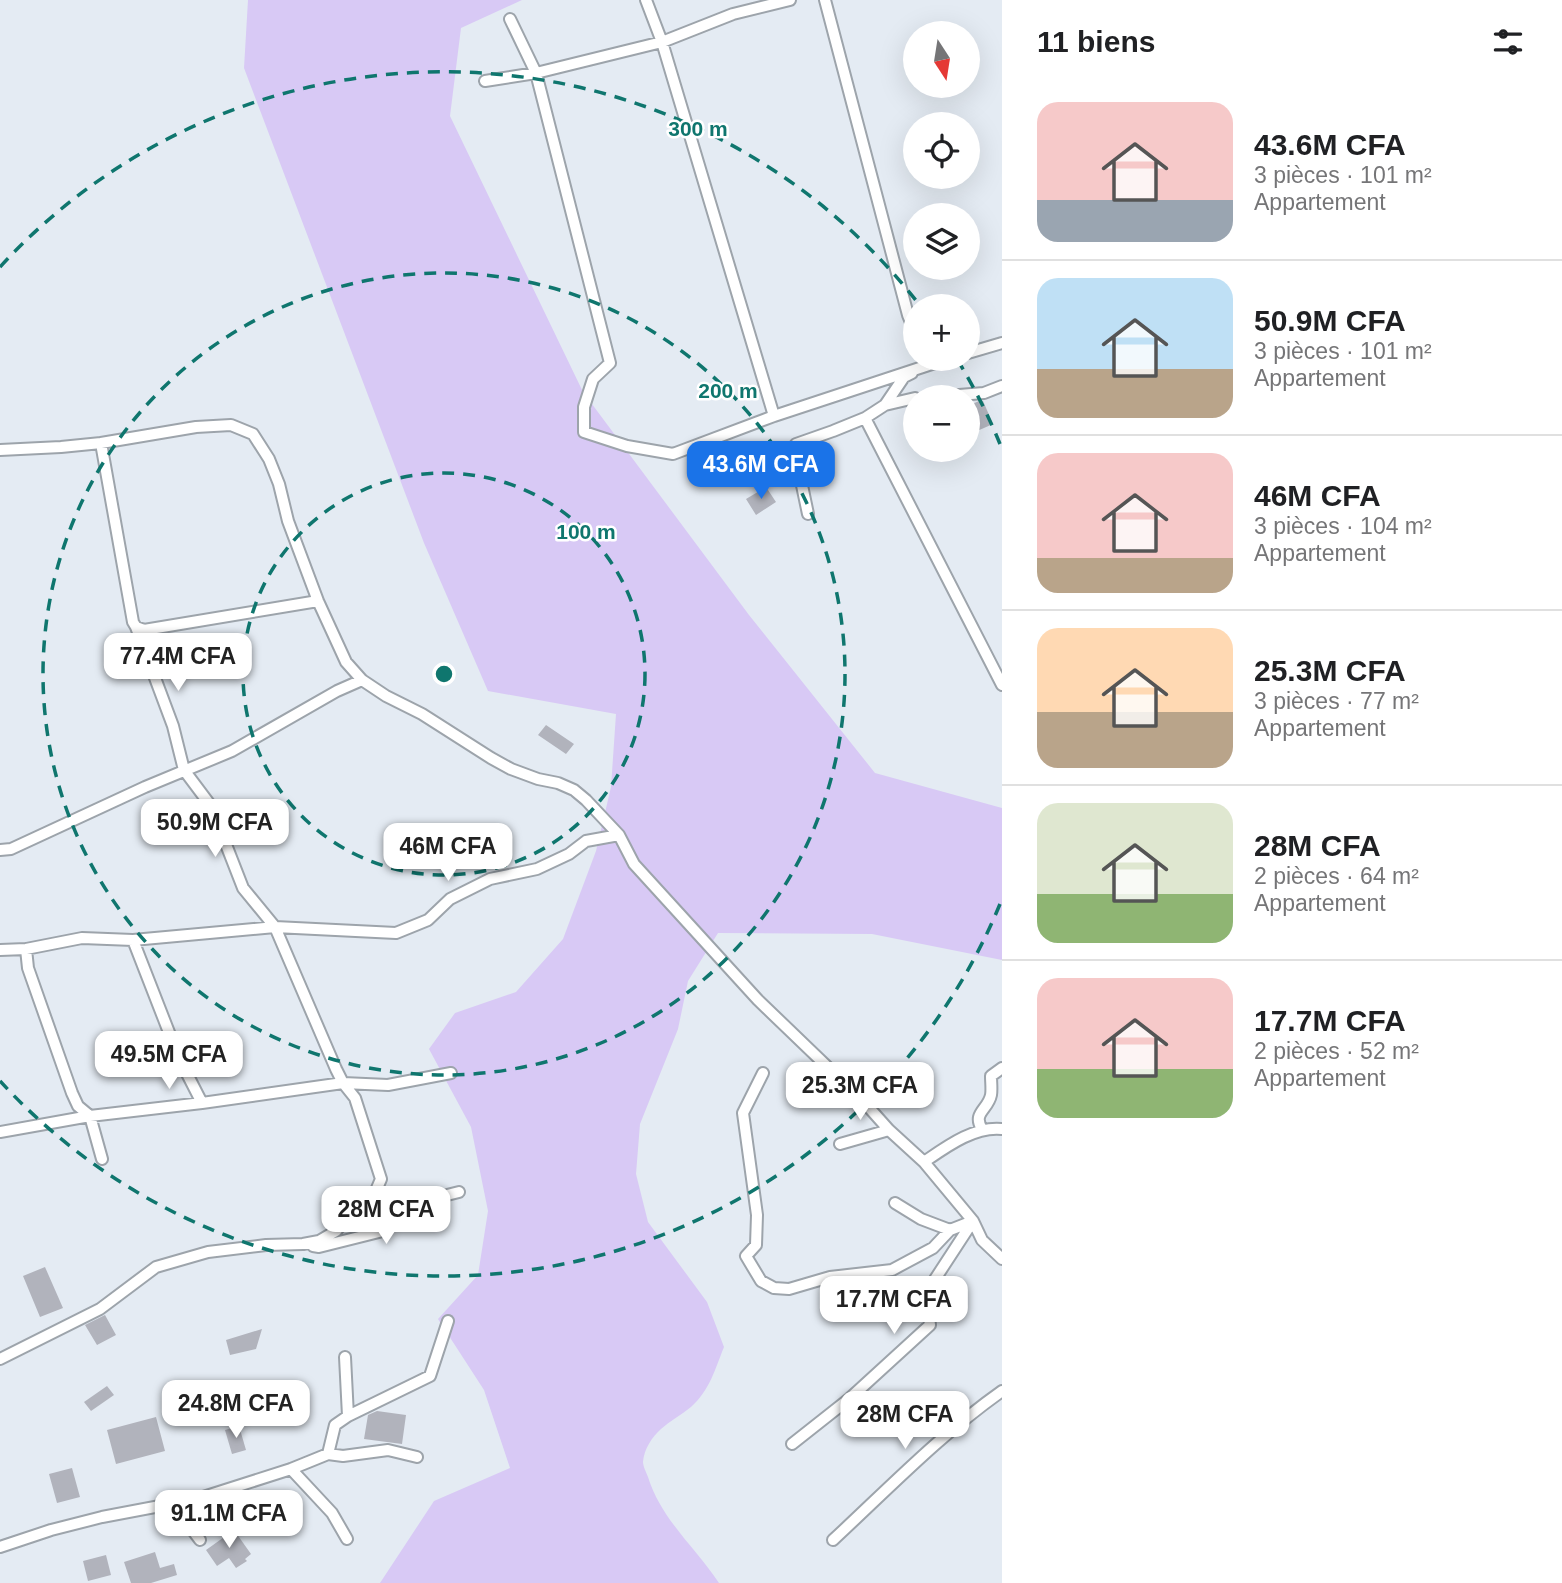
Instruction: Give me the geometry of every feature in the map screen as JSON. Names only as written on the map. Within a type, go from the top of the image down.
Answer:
[{"type":"street","points":[[646,0],[662,42],[774,416]]},
{"type":"street","points":[[485,81],[536,73],[662,42],[733,14],[790,0]]},
{"type":"street","points":[[825,0],[903,296]]},
{"type":"street","points":[[510,19],[536,73],[610,363],[593,379],[584,407],[584,432],[627,446],[673,454],[903,370]]},
{"type":"street","points":[[980,349],[1002,343]]},
{"type":"street","points":[[885,405],[904,377],[913,371]]},
{"type":"street","points":[[980,393],[1002,386]]},
{"type":"street","points":[[808,514],[794,447],[796,444],[865,418],[885,405],[903,401]]},
{"type":"street","points":[[865,418],[1002,685]]},
{"type":"street","points":[[0,450],[101,443],[231,425],[253,434],[269,459],[279,484],[288,521],[318,601],[346,662],[362,680],[511,769],[573,790],[619,835],[634,864],[758,1000],[924,1162],[973,1221],[982,1240],[1002,1259]]},
{"type":"street","points":[[3,1354],[100,1310],[156,1267],[208,1252],[319,1241],[336,1231],[351,1213],[367,1202],[381,1179],[355,1098],[343,1083],[275,927],[243,888],[211,806],[184,770],[173,726],[133,622],[101,443]]},
{"type":"street","points":[[136,627],[144,630],[318,601]]},
{"type":"street","points":[[0,850],[11,849],[232,751],[337,691],[362,680]]},
{"type":"street","points":[[0,950],[26,949],[82,938],[133,940],[275,927],[396,933],[428,919],[450,900],[490,879],[537,869],[569,854],[586,841],[619,835]]},
{"type":"street","points":[[133,940],[178,1058],[202,1103]]},
{"type":"street","points":[[26,949],[28,968],[72,1093],[78,1106],[90,1116],[102,1159]]},
{"type":"street","points":[[982,1129],[978,1123],[979,1116],[991,1098],[991,1076],[1002,1069]]},
{"type":"street","points":[[0,1132],[90,1116],[343,1083],[388,1085],[450,1073]]},
{"type":"street","points":[[763,1073],[743,1113],[757,1215],[757,1245],[746,1256],[761,1281],[774,1288],[789,1289],[831,1277],[892,1270],[933,1248],[950,1230],[973,1221]]},
{"type":"street","points":[[924,1162],[982,1129],[1002,1129]]},
{"type":"street","points":[[840,1144],[889,1130]]},
{"type":"street","points":[[303,1244],[318,1247],[379,1232],[405,1217],[419,1214],[443,1196],[459,1192]]},
{"type":"street","points":[[895,1203],[921,1219],[950,1230]]},
{"type":"street","points":[[792,1444],[849,1399],[930,1325],[926,1293],[973,1221]]},
{"type":"street","points":[[328,1454],[335,1425],[430,1376],[447,1321]]},
{"type":"street","points":[[345,1357],[348,1416]]},
{"type":"street","points":[[833,1540],[912,1466],[1002,1391]]},
{"type":"street","points":[[0,1547],[102,1517],[197,1499],[291,1469],[328,1454],[343,1456],[388,1450],[417,1457]]},
{"type":"street","points":[[291,1469],[332,1513],[347,1539]]},
{"type":"street","points":[[173,1504],[200,1540]]},
{"type":"shaded area","points":[[248,0],[522,0],[461,28],[450,116],[583,392],[749,615],[875,773],[1002,808],[1002,960],[872,934],[718,933],[688,981],[678,1029],[640,1124],[636,1174],[648,1222],[707,1302],[724,1347],[703,1394],[655,1436],[647,1448],[643,1462],[661,1506],[719,1583],[380,1583],[434,1501],[510,1468],[484,1390],[438,1319],[478,1275],[488,1211],[471,1127],[429,1049],[455,1013],[516,992],[563,939],[596,851],[611,787],[616,714],[488,691],[424,543],[244,68]]},
{"type":"building","points":[[980,401],[983,401],[993,424],[980,430]]},
{"type":"building","points":[[766,487],[776,502],[756,515],[746,499]]},
{"type":"building","points":[[546,725],[574,744],[566,754],[538,735]]},
{"type":"building","points":[[45,1267],[63,1308],[40,1317],[23,1276]]},
{"type":"building","points":[[105,1315],[116,1335],[97,1345],[85,1325]]},
{"type":"building","points":[[262,1329],[256,1349],[230,1355],[226,1340]]},
{"type":"building","points":[[107,1386],[114,1395],[91,1411],[84,1402]]},
{"type":"building","points":[[377,1411],[406,1415],[402,1444],[364,1439],[368,1415]]},
{"type":"building","points":[[156,1417],[165,1451],[116,1464],[107,1430]]},
{"type":"building","points":[[239,1426],[246,1450],[232,1454],[225,1430]]},
{"type":"building","points":[[72,1468],[80,1497],[57,1503],[49,1474]]},
{"type":"building","points":[[234,1530],[251,1554],[245,1559],[247,1561],[236,1568],[229,1558],[217,1566],[206,1550]]},
{"type":"building","points":[[155,1552],[160,1568],[174,1564],[177,1575],[151,1583],[131,1583],[124,1562]]},
{"type":"building","points":[[106,1555],[111,1575],[88,1581],[83,1561]]}]
